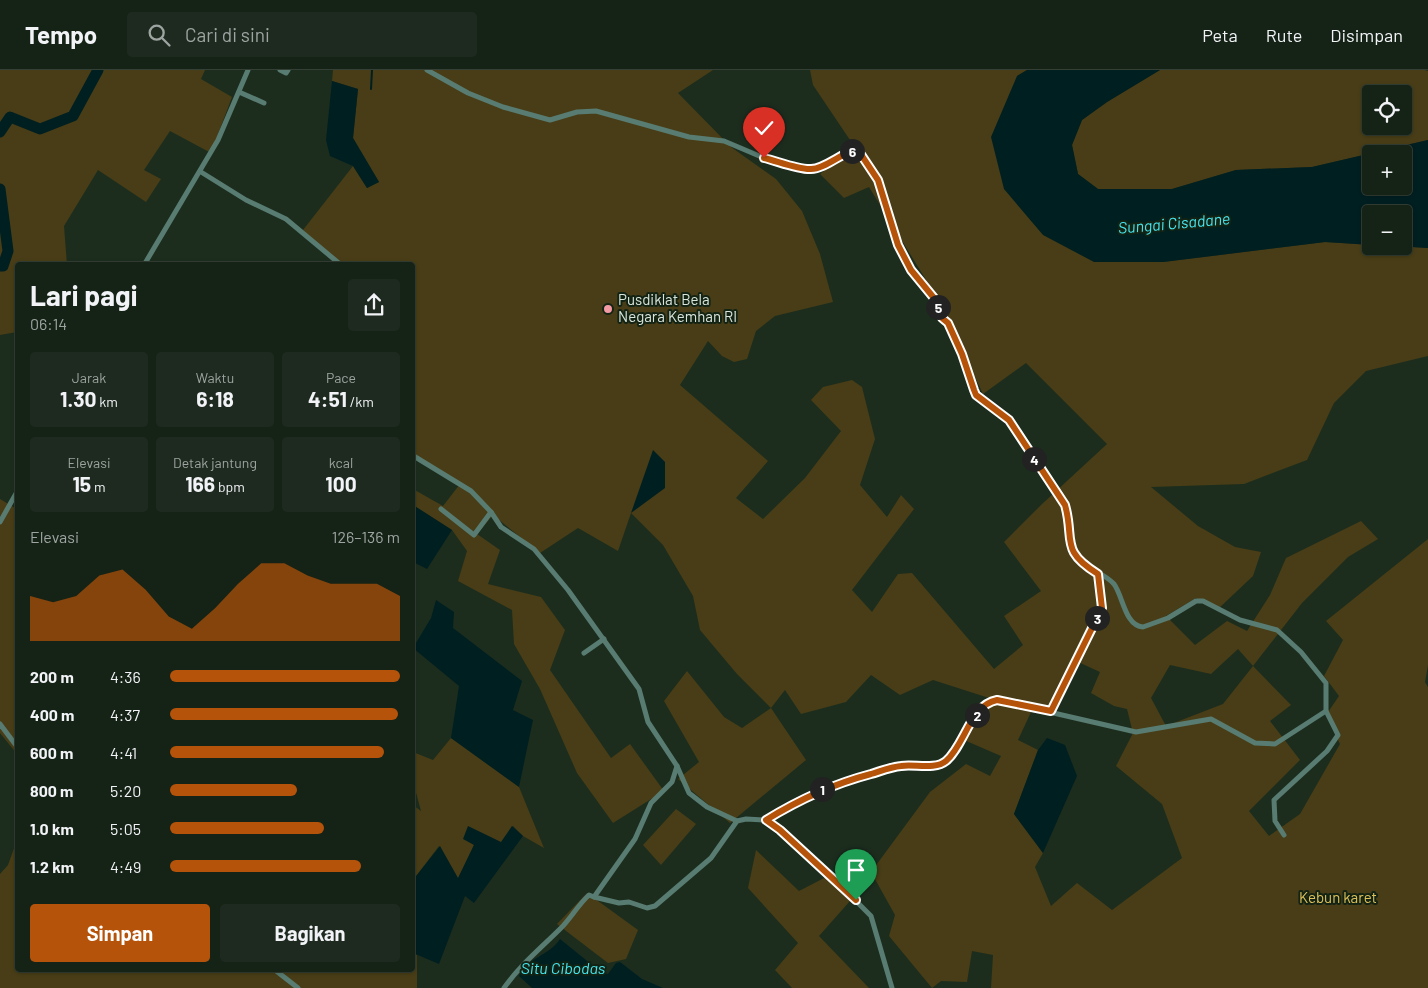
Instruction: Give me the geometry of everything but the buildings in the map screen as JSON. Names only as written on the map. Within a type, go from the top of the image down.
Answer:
[{"type":"street","points":[[146,262],[190,184],[201,172],[248,70]]},
{"type":"street","points":[[280,70],[286,72],[288,70]]},
{"type":"street","points":[[427,70],[468,94],[503,107],[550,120],[578,112],[596,111],[689,137],[724,140],[764,158],[811,169],[835,161],[854,150],[858,150],[878,180],[898,245],[911,270],[934,298],[942,318],[948,323],[962,354],[976,395],[1009,420],[1065,505],[1068,516],[1068,538],[1073,553],[1088,568],[1115,585],[1132,622],[1139,627],[1168,618],[1196,601],[1203,601],[1240,620],[1277,630],[1301,652],[1326,683],[1326,711],[1338,735],[1327,751],[1274,800],[1275,821],[1284,835]]},
{"type":"street","points":[[239,92],[264,103]]},
{"type":"street","points":[[201,172],[246,200],[286,219],[337,262]]},
{"type":"street","points":[[415,457],[471,491],[491,512],[501,527],[534,549],[568,590],[639,689],[648,722],[678,766],[689,793],[707,807],[738,821],[746,819],[766,820],[797,800],[842,781],[900,766],[937,765],[947,760],[981,709],[990,701],[997,700],[1051,711],[1136,732],[1211,719],[1255,743],[1275,744],[1326,711]]},
{"type":"street","points":[[0,522],[15,495]]},
{"type":"street","points":[[441,509],[474,534],[491,512]]},
{"type":"street","points":[[1051,711],[1102,608],[1098,574]]},
{"type":"street","points":[[584,653],[604,639]]},
{"type":"street","points":[[0,724],[15,744]]},
{"type":"street","points":[[594,896],[635,839],[651,803],[672,782],[678,766]]},
{"type":"street","points":[[766,820],[821,866],[871,916],[892,988]]},
{"type":"street","points":[[504,988],[517,969],[562,927],[582,901],[589,896],[619,903],[629,902],[647,908],[655,906],[711,858],[738,821]]},
{"type":"street","points":[[278,972],[298,988]]},
{"type":"green space","points":[[0,70],[205,70],[201,79],[232,97],[211,153],[170,131],[144,170],[161,179],[146,202],[98,170],[64,226],[67,262],[15,262],[15,332],[0,335]]},
{"type":"green space","name":"Kebun karet","points":[[333,70],[713,70],[678,93],[731,147],[776,179],[802,211],[820,254],[833,302],[775,316],[756,331],[747,359],[734,362],[722,356],[708,341],[680,385],[768,461],[736,498],[763,519],[805,478],[841,431],[811,400],[823,387],[852,380],[862,387],[875,439],[860,485],[887,517],[901,495],[914,509],[852,590],[872,612],[898,574],[912,573],[994,669],[1023,645],[1004,616],[1041,591],[1004,542],[1107,444],[1026,363],[983,394],[939,301],[869,187],[844,198],[820,174],[854,146],[813,85],[810,70],[1027,70],[1017,76],[1094,262],[1163,262],[1325,242],[1362,244],[1362,255],[1412,255],[1412,247],[1428,248],[1428,356],[1366,371],[1334,403],[1307,460],[1244,484],[1151,487],[1198,526],[1235,547],[1261,552],[1253,576],[1217,610],[1196,598],[1166,616],[1195,645],[1227,621],[1247,631],[1270,595],[1286,558],[1361,521],[1378,539],[1348,557],[1302,603],[1253,666],[1291,705],[1270,721],[1300,760],[1249,811],[1269,836],[1300,814],[1340,744],[1326,715],[1339,696],[1324,676],[1343,640],[1326,621],[1428,539],[1428,665],[1425,682],[1428,687],[1428,988],[991,988],[993,955],[972,951],[967,982],[941,981],[932,988],[889,936],[895,915],[871,872],[930,792],[966,764],[990,776],[1001,756],[964,740],[989,698],[933,680],[900,695],[871,675],[846,702],[801,714],[785,690],[771,708],[737,674],[700,630],[693,596],[663,545],[631,513],[618,551],[578,528],[540,553],[493,515],[477,534],[500,550],[488,584],[541,597],[565,630],[550,670],[611,758],[630,744],[664,791],[613,823],[577,773],[540,689],[514,644],[512,610],[458,581],[467,551],[452,530],[415,506],[415,490],[443,506],[460,484],[415,458],[415,262],[336,262],[303,230],[353,166],[367,188],[379,182],[353,138],[358,89],[332,81]],"holes":[[[1238,649],[1253,666],[1223,704],[1166,726],[1151,698],[1170,665],[1211,674]],[[1076,661],[1100,672],[1091,693],[1114,706],[1127,709],[1133,733],[1116,766],[1162,804],[1182,858],[1112,910],[1077,883],[1051,906],[1035,867],[1043,853],[1014,814],[1038,750],[1018,740],[1032,710],[1055,712]]]},
{"type":"green space","points":[[1160,70],[1428,71],[1428,140],[1407,145],[1362,145],[1362,155],[1312,167],[1236,170],[1172,189],[1098,189],[1078,174],[1072,145],[1082,120],[1107,102]]},
{"type":"green space","points":[[0,499],[15,508],[15,752],[0,733]]},
{"type":"green space","points":[[687,671],[724,717],[742,728],[771,708],[806,760],[730,823],[678,779],[699,762],[664,701]]},
{"type":"green space","points":[[451,738],[519,787],[544,848],[523,836],[513,826],[502,842],[474,845],[458,879],[439,846],[415,877],[415,806],[421,811],[415,789],[415,753],[433,760]]},
{"type":"green space","points":[[676,809],[696,824],[661,865],[643,845]]},
{"type":"green space","points":[[15,846],[15,972],[415,972],[415,954],[417,955],[417,988],[0,988],[0,874],[8,865]]},
{"type":"green space","points":[[756,850],[799,891],[828,876],[850,901],[819,936],[869,988],[792,988],[775,970],[798,943],[748,888]]},
{"type":"green space","points":[[587,893],[638,930],[626,959],[608,963],[557,924]]},
{"type":"water","name":"Sungai Cisadane","points":[[1027,70],[1160,70],[1107,102],[1082,120],[1072,145],[1078,174],[1098,189],[1172,189],[1236,170],[1312,167],[1362,155],[1362,195],[1412,195],[1412,145],[1407,145],[1428,140],[1428,248],[1412,247],[1412,205],[1362,205],[1362,244],[1325,242],[1163,262],[1094,262],[1043,235],[1004,189],[991,137],[1017,76]]},
{"type":"water","points":[[332,81],[358,89],[353,138],[379,182],[367,188],[353,166],[330,156],[326,140]]},
{"type":"water","points":[[653,450],[665,462],[665,488],[631,513]]},
{"type":"water","points":[[415,506],[452,530],[427,569],[415,563]]},
{"type":"water","points":[[436,600],[454,612],[453,628],[522,681],[513,710],[533,720],[519,787],[451,738],[459,686],[415,650],[415,645],[431,618]]},
{"type":"water","points":[[1047,738],[1065,745],[1077,776],[1043,853],[1014,814],[1038,750]]},
{"type":"water","points":[[468,826],[501,842],[512,826],[523,836],[474,903],[465,896],[439,964],[415,954],[415,877],[440,846],[458,878],[474,845],[463,839]]},
{"type":"water","name":"Situ Cibodas","points":[[560,939],[602,973],[608,974],[616,963],[620,962],[642,979],[663,988],[532,988],[519,976],[522,970]]},
{"type":"waterway","points":[[0,132],[10,117],[40,129],[73,116],[98,70]]},
{"type":"waterway","points":[[371,89],[372,70]]},
{"type":"waterway","points":[[0,189],[8,251],[3,266],[0,266]]},
{"type":"place","name":"Pusdiklat Bela Negara Kemhan RI","points":[[608,309]]},
{"type":"route","points":[[764,158],[811,169],[835,161],[854,150],[858,150],[878,180],[898,245],[911,270],[930,292],[942,318],[948,323],[962,354],[976,395],[1009,420],[1065,505],[1068,516],[1068,538],[1073,553],[1088,568],[1098,574],[1102,608],[1051,711],[997,700],[990,701],[981,709],[947,760],[937,765],[900,766],[842,781],[797,800],[766,820],[821,866],[856,900]]}]
